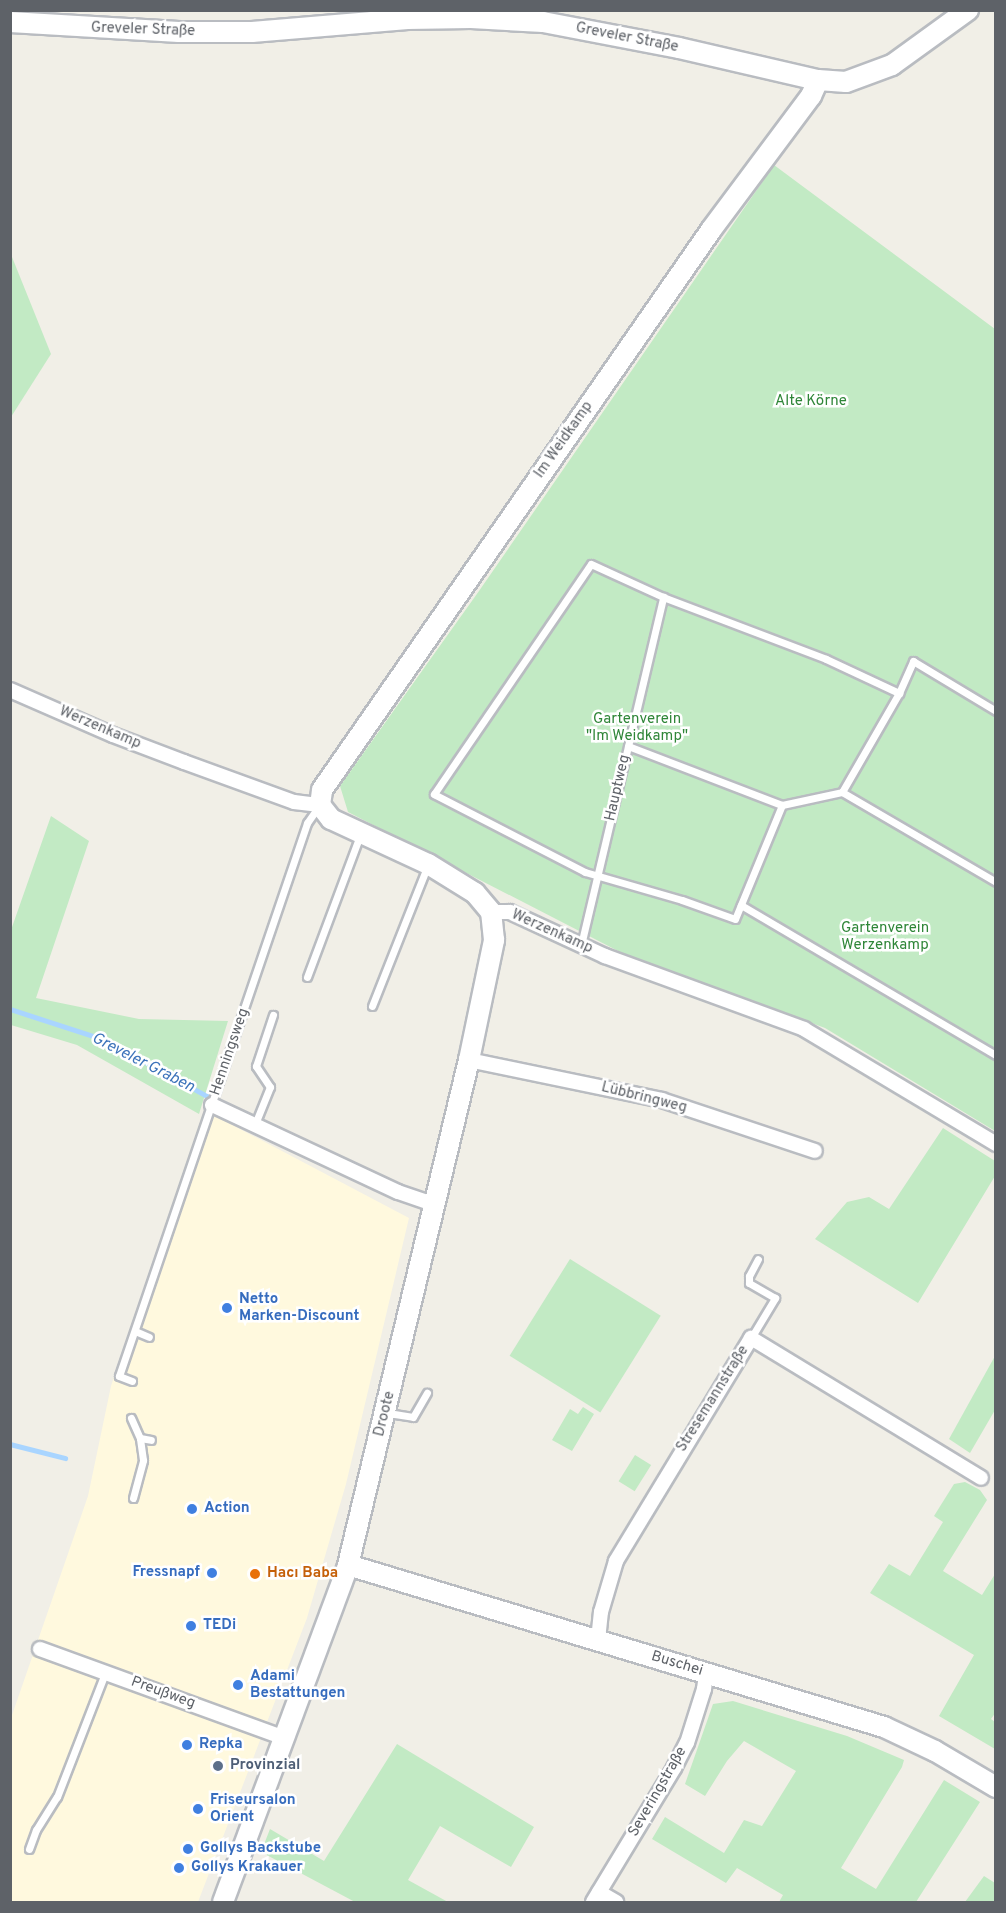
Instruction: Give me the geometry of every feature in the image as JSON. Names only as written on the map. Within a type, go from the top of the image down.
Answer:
[{"type":"street","name":"Greveler Straße","points":[[10,22],[179,33],[252,32],[407,19],[471,18],[543,22],[679,48],[818,80],[846,82],[874,74],[912,52],[968,10]]},
{"type":"street","name":"Im Weidkamp","points":[[320,806],[322,790],[330,776],[711,230],[811,96],[818,80]]},
{"type":"street","name":"Werzenkamp","points":[[10,690],[113,735],[184,762],[294,802],[320,806],[331,819],[428,864],[476,893],[491,912],[510,912],[580,945],[804,1029],[996,1144]]},
{"type":"street","name":"Droote","points":[[223,1902],[348,1565],[469,1060],[494,940],[491,912]]},
{"type":"street","name":"Lübbringweg","points":[[469,1060],[662,1100],[815,1151]]},
{"type":"street","name":"Henningsweg","points":[[212,1105],[398,1192],[435,1205]]},
{"type":"street","name":"Stresemannstraße","points":[[598,1640],[601,1612],[616,1560],[751,1338],[981,1478]]},
{"type":"street","name":"Buschei","points":[[348,1565],[884,1727],[935,1751],[996,1788]]},
{"type":"street","name":"Preußweg","points":[[40,1649],[285,1738]]},
{"type":"street","name":"Severingstraße","points":[[596,1897],[687,1743],[704,1689],[706,1674]]},
{"type":"street","points":[[596,1897],[616,1902]]},
{"type":"lane","points":[[782,805],[735,919],[597,875],[434,794],[591,564],[663,597],[826,659],[898,693]]},
{"type":"lane","name":"Hauptweg","points":[[580,945],[663,597]]},
{"type":"lane","points":[[842,792],[898,693],[913,661],[996,711]]},
{"type":"lane","points":[[628,746],[782,805],[842,792],[996,882]]},
{"type":"lane","name":"Henningsweg","points":[[212,1105],[307,823],[320,806]]},
{"type":"lane","points":[[307,978],[361,833]]},
{"type":"lane","points":[[372,1006],[428,864]]},
{"type":"lane","points":[[741,905],[996,1055]]},
{"type":"lane","points":[[255,1125],[270,1087],[256,1066],[273,1014]]},
{"type":"lane","points":[[132,1381],[119,1376],[212,1105]]},
{"type":"lane","points":[[751,1338],[775,1298],[749,1282],[748,1276],[758,1259]]},
{"type":"lane","points":[[135,1331],[149,1337]]},
{"type":"lane","points":[[385,1412],[413,1417],[428,1393]]},
{"type":"lane","points":[[131,1418],[140,1438],[143,1460],[133,1498]]},
{"type":"lane","points":[[140,1438],[151,1440]]},
{"type":"lane","points":[[29,1849],[36,1830],[57,1797],[105,1673]]},
{"type":"shaded area","points":[[204,1110],[409,1218],[346,1484],[307,1618],[198,1902],[11,1902],[11,1718],[88,1496],[111,1386]]},
{"type":"green space","points":[[774,165],[995,329],[995,1131],[825,1028],[620,952],[348,812],[340,786],[479,591]]},
{"type":"green space","points":[[10,252],[51,354],[11,417],[10,417]]},
{"type":"green space","points":[[51,816],[89,841],[36,998],[139,1019],[228,1021],[199,1114],[77,1045],[11,1025],[11,930]]},
{"type":"green space","points":[[943,1128],[995,1161],[995,1176],[918,1303],[815,1239],[847,1202],[869,1197],[889,1209]]},
{"type":"green space","points":[[570,1259],[661,1316],[600,1412],[510,1356]]},
{"type":"green space","points":[[995,1356],[995,1410],[970,1453],[949,1439]]},
{"type":"green space","points":[[583,1407],[594,1414],[572,1451],[552,1440],[570,1409],[578,1414]]},
{"type":"green space","points":[[635,1455],[651,1465],[635,1491],[619,1481]]},
{"type":"green space","points":[[965,1482],[980,1490],[987,1500],[943,1571],[982,1595],[995,1574],[996,1712],[991,1719],[995,1722],[995,1749],[939,1716],[974,1655],[870,1593],[889,1564],[910,1576],[943,1522],[934,1516],[954,1484]]},
{"type":"green space","points":[[733,1701],[847,1736],[904,1760],[841,1868],[876,1889],[944,1780],[980,1802],[916,1902],[779,1902],[783,1895],[737,1868],[726,1883],[652,1839],[665,1817],[724,1853],[744,1820],[762,1826],[796,1771],[744,1741],[727,1761],[705,1796],[685,1784],[713,1704]]},
{"type":"green space","points":[[397,1744],[534,1827],[511,1867],[440,1826],[408,1880],[448,1902],[355,1902],[261,1852],[270,1829],[324,1861]]},
{"type":"green space","points":[[984,1876],[995,1883],[995,1902],[965,1902]]},
{"type":"waterway","name":"Greveler Graben","points":[[10,1009],[103,1039],[207,1096]]},
{"type":"waterway","points":[[10,1444],[65,1458]]},
{"type":"place","name":"Netto Marken-Discount","points":[[227,1308]]},
{"type":"place","name":"Action","points":[[192,1509]]},
{"type":"place","name":"Fressnapf","points":[[212,1573]]},
{"type":"place","name":"Hacı Baba","points":[[255,1574]]},
{"type":"place","name":"TEDi","points":[[191,1626]]},
{"type":"place","name":"Adami Bestattungen","points":[[238,1685]]},
{"type":"place","name":"Repka","points":[[187,1745]]},
{"type":"place","name":"Provinzial","points":[[218,1766]]},
{"type":"place","name":"Friseursalon Orient","points":[[198,1809]]},
{"type":"place","name":"Gollys Backstube","points":[[188,1849]]},
{"type":"place","name":"Gollys Krakauer","points":[[179,1868]]},
{"type":"park label","name":"Alte Körne","points":[[811,402]]},
{"type":"park label","name":"Gartenverein \"Im Weidkamp\"","points":[[637,728]]},
{"type":"park label","name":"Gartenverein Werzenkamp","points":[[885,936]]}]
